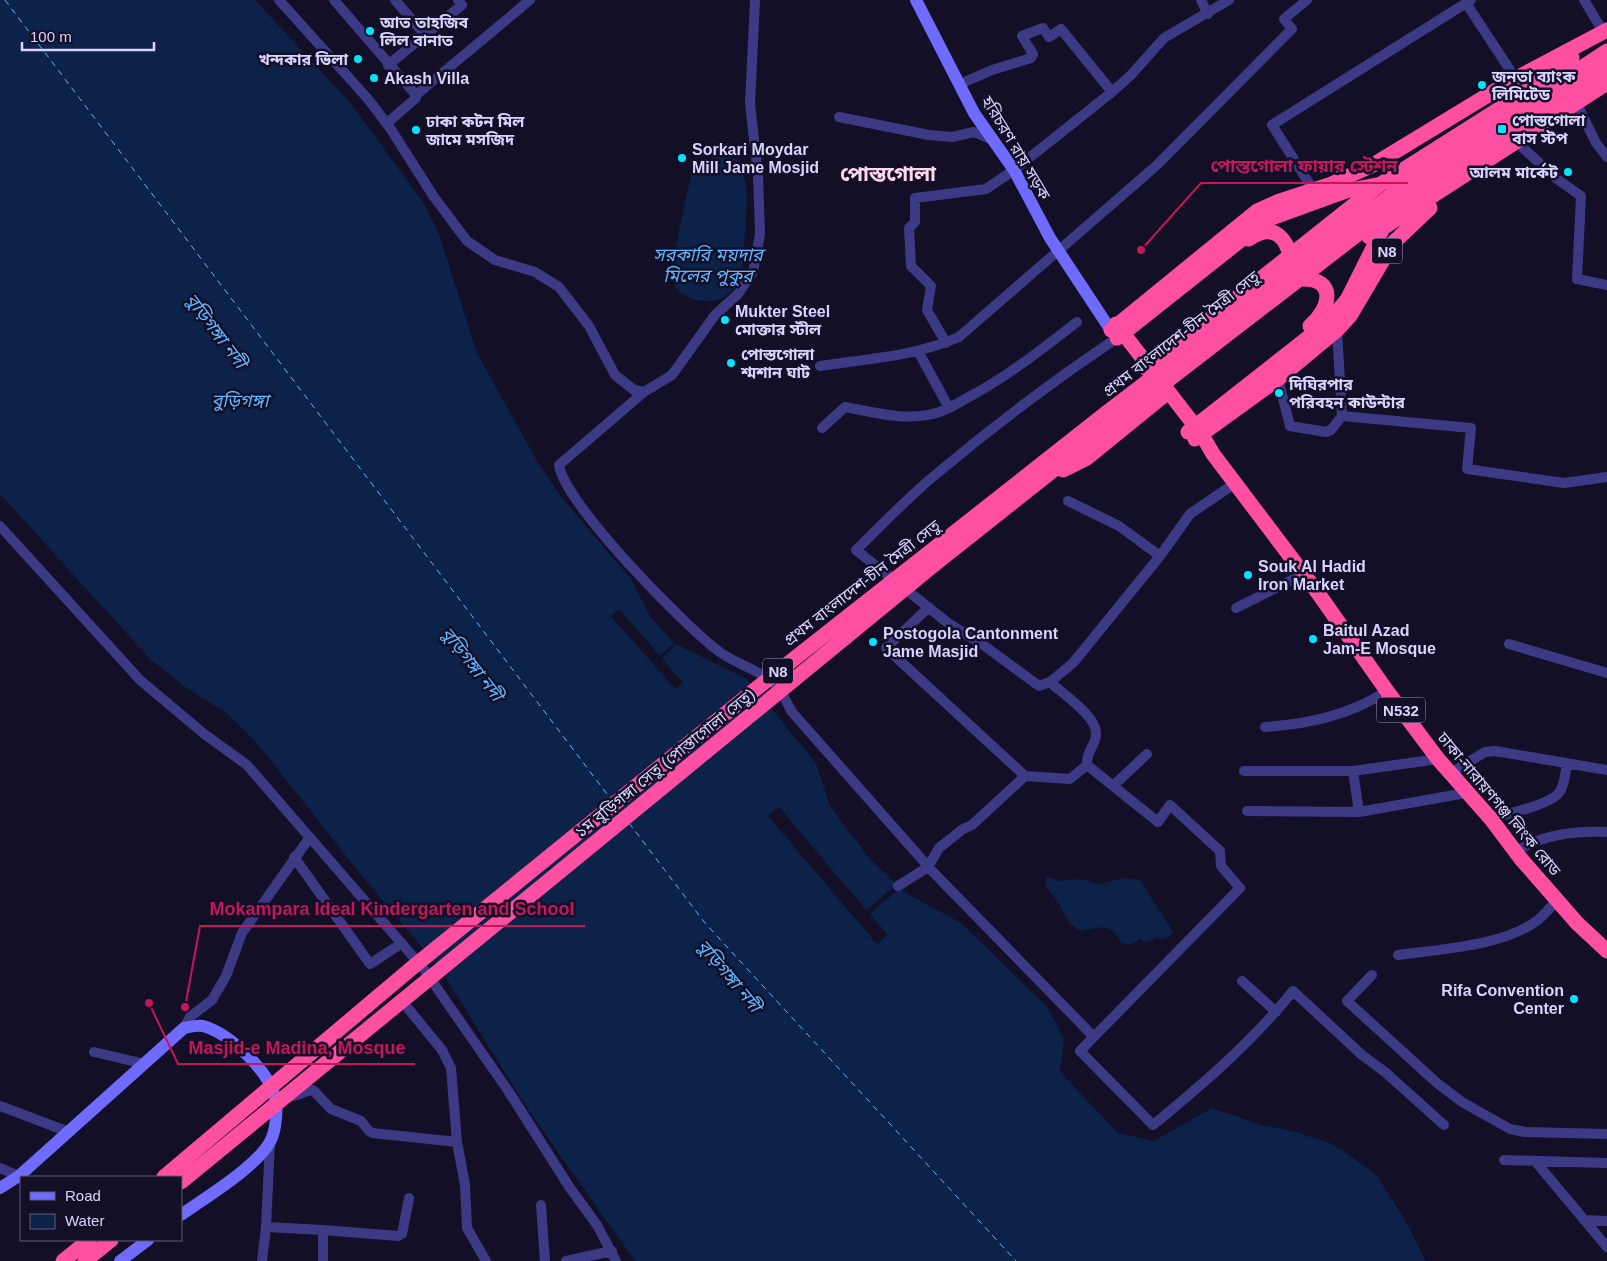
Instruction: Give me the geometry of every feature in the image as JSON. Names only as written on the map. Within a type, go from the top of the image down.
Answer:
[{"type":"highway","points":[[1296,272],[1379,185],[1520,95],[1587,48],[1602,33]]},
{"type":"highway","points":[[1119,334],[1138,309],[1257,211],[1277,202],[1314,191],[1374,165],[1511,81],[1602,33]]},
{"type":"highway","name":"N8","points":[[1296,272],[1407,183],[1607,51]]},
{"type":"highway","name":"N8","points":[[1389,210],[1607,67]]},
{"type":"highway","points":[[1034,478],[1068,431],[1296,272],[1384,228],[1607,83]]},
{"type":"highway","name":"N8","points":[[1192,429],[1278,379],[1337,330],[1350,316],[1384,256],[1402,232],[1444,197],[1524,148],[1607,92]]},
{"type":"highway","points":[[1119,334],[1266,220],[1346,191],[1379,185],[1407,183]]},
{"type":"highway","points":[[1192,429],[1335,315],[1347,300],[1384,228],[1389,210]]},
{"type":"highway","name":"১ম বুড়িগঙ্গা সেতু (পোস্তাগোলা সেতু)","points":[[182,1181],[1034,478],[1296,272],[1389,210]]},
{"type":"highway","points":[[1119,334],[1254,236],[1269,232],[1283,238],[1296,272],[1323,285],[1327,293],[1327,306],[1320,317],[1192,429]]},
{"type":"highway","name":"ঢাকা-নারায়ণগঞ্জ লিংক রোড","points":[[1119,334],[1213,454],[1302,575],[1318,593],[1438,759],[1466,793],[1491,819],[1577,923],[1607,951]]},
{"type":"highway","name":"প্রথম বাংলাদেশ-চীন মৈত্রী সেতু","points":[[165,1176],[451,936],[752,692],[1034,478]]},
{"type":"highway","points":[[63,1261],[109,1241]]},
{"type":"main road","name":"হরিচরণ রায় সড়ক","points":[[916,0],[974,114],[990,139],[1014,170],[1050,238],[1060,250],[1096,307],[1119,334]]},
{"type":"main road","points":[[0,1188],[18,1176],[69,1132],[184,1028],[203,1026],[235,1044],[251,1059],[274,1093],[275,1117],[270,1142],[246,1168],[182,1214]]},
{"type":"main road","points":[[120,1261],[147,1241]]},
{"type":"street","points":[[279,0],[340,66],[387,124],[419,175],[467,241],[495,260],[535,272],[558,287],[589,326],[615,375],[634,390],[644,392]]},
{"type":"street","points":[[334,0],[416,96]]},
{"type":"street","points":[[396,0],[426,36]]},
{"type":"street","points":[[388,65],[462,5],[458,0]]},
{"type":"street","points":[[387,124],[416,96],[530,0]]},
{"type":"street","points":[[755,0],[750,104],[758,174],[760,234],[753,272],[738,294],[714,315],[672,375],[644,392],[559,465],[560,475],[579,504],[609,541],[658,595],[720,652],[774,683],[792,712],[928,867],[1094,1037]]},
{"type":"street","points":[[1201,0],[1208,14]]},
{"type":"street","points":[[946,343],[927,310],[932,286],[911,266],[909,228],[914,222],[915,198],[986,190],[1112,92],[1131,75],[1164,38],[1208,14],[1220,3],[1229,0]]},
{"type":"street","points":[[820,366],[918,351],[946,343],[959,336],[1157,165],[1292,29],[1284,19],[1307,0]]},
{"type":"street","points":[[1584,0],[1602,33]]},
{"type":"street","points":[[1314,191],[1272,125],[1410,37],[1468,2],[1510,70]]},
{"type":"street","points":[[960,84],[992,70],[1031,58],[1033,54],[1022,36],[1043,28],[1049,37],[1061,29],[1112,92]]},
{"type":"street","points":[[1580,110],[1596,142],[1607,157]]},
{"type":"street","points":[[839,117],[929,135],[952,137],[974,132],[990,139]]},
{"type":"street","points":[[1524,148],[1557,179],[1581,196],[1577,278],[1607,285]]},
{"type":"street","points":[[822,428],[845,407],[887,415],[909,416],[932,415],[949,408],[1020,365],[1077,322]]},
{"type":"street","points":[[1278,379],[1290,426],[1326,432],[1331,430],[1342,416],[1337,330]]},
{"type":"street","points":[[1119,334],[986,432],[934,476],[856,550],[948,623],[986,647],[1039,686],[1050,682],[1073,663],[1160,556],[1190,514],[1234,484]]},
{"type":"street","points":[[918,351],[949,408]]},
{"type":"street","points":[[1342,416],[1471,428],[1467,469],[1564,483],[1607,477]]},
{"type":"street","points":[[1068,501],[1120,526],[1160,556]]},
{"type":"street","points":[[0,526],[140,680],[203,733],[248,765],[423,968],[510,1092],[614,1256],[566,1261]]},
{"type":"street","points":[[1236,608],[1302,575]]},
{"type":"street","points":[[928,607],[886,648],[1025,776],[1070,779],[1087,764]]},
{"type":"street","points":[[1509,644],[1607,673]]},
{"type":"street","points":[[1050,682],[1094,721],[1096,734],[1086,755],[1087,764],[1158,822],[1170,805],[1220,851],[1221,866],[1240,888],[1080,1051],[1153,1125],[1210,1078],[1276,1012],[1293,991],[1362,1055],[1385,1072],[1444,1125]]},
{"type":"street","points":[[1266,727],[1295,724],[1335,715],[1371,702],[1387,691]]},
{"type":"street","points":[[1451,774],[1485,752],[1495,751],[1607,770]]},
{"type":"street","points":[[1114,785],[1147,754]]},
{"type":"street","points":[[1244,771],[1353,771],[1438,759]]},
{"type":"street","points":[[1491,819],[1539,804],[1557,794],[1564,782],[1567,764]]},
{"type":"street","points":[[1353,771],[1359,812]]},
{"type":"street","points":[[898,886],[928,867],[939,848],[963,829],[972,825],[1025,776]]},
{"type":"street","points":[[1247,811],[1359,812],[1466,793]]},
{"type":"street","points":[[1516,851],[1535,840],[1574,831],[1607,832]]},
{"type":"street","points":[[184,1028],[190,1017],[212,1000],[226,976],[242,934],[294,857],[310,837]]},
{"type":"street","points":[[294,857],[370,964],[402,943]]},
{"type":"street","points":[[1398,955],[1482,942],[1503,936],[1538,920],[1557,900]]},
{"type":"street","points":[[274,1093],[423,968]]},
{"type":"street","points":[[1372,975],[1347,1002],[1402,1053],[1462,1102],[1510,1129],[1525,1132],[1607,1134]]},
{"type":"street","points":[[1242,981],[1276,1012]]},
{"type":"street","points":[[402,1001],[442,1050],[451,1068],[457,1142],[465,1185],[467,1228],[486,1261]]},
{"type":"street","points":[[94,1052],[145,1064]]},
{"type":"street","points":[[274,1093],[294,1097],[310,1090],[331,1108],[361,1121],[368,1131],[373,1133],[457,1142]]},
{"type":"street","points":[[0,1106],[69,1132]]},
{"type":"street","points":[[262,1261],[266,1227],[270,1142]]},
{"type":"street","points":[[1504,1160],[1607,1163]]},
{"type":"street","points":[[1535,1161],[1607,1247]]},
{"type":"street","points":[[0,1168],[18,1176]]},
{"type":"street","points":[[266,1227],[398,1236],[402,1234],[405,1226],[409,1198]]},
{"type":"street","points":[[541,1205],[545,1261]]},
{"type":"street","points":[[1584,1220],[1607,1221]]},
{"type":"street","points":[[323,1230],[323,1261]]},
{"type":"water","name":"বুড়িগঙ্গা","points":[[0,0],[255,0],[348,100],[423,202],[439,234],[477,353],[537,461],[562,498],[631,579],[650,616],[674,643],[747,679],[816,763],[830,806],[870,859],[906,893],[961,923],[1048,1008],[1064,1039],[1060,1072],[1118,1133],[1154,1141],[1212,1108],[1261,1125],[1296,1132],[1330,1143],[1377,1176],[1405,1220],[1426,1261],[635,1261],[531,1114],[441,970],[362,876],[256,742],[228,714],[188,689],[150,659],[0,494]]},
{"type":"water","name":"সরকারি ময়দার মিলের পুকুর","points":[[723,155],[739,160],[746,184],[747,199],[742,280],[730,293],[720,299],[709,301],[692,299],[676,288],[674,266],[692,171],[699,171],[704,161]]},
{"type":"water","points":[[1047,877],[1060,881],[1081,879],[1099,884],[1126,878],[1140,880],[1173,932],[1169,937],[1161,939],[1157,937],[1146,942],[1140,939],[1130,945],[1121,943],[1113,931],[1108,929],[1099,928],[1080,931],[1069,922],[1059,903],[1048,890],[1045,884]]},
{"type":"pier","points":[[619,609],[660,656],[674,643],[676,645],[662,658],[683,683],[675,689],[611,616]]},
{"type":"pier","points":[[779,807],[866,910],[896,885],[900,888],[870,914],[888,935],[877,944],[768,816]]},
{"type":"ferry route","points":[[5,0],[610,798]]},
{"type":"ferry route","points":[[629,823],[705,923],[1016,1261]]},
{"type":"place","name":"আত তাহজিব লিল বানাত","points":[[370,31]]},
{"type":"place","name":"খন্দকার ভিলা","points":[[358,59]]},
{"type":"place","name":"Akash Villa","points":[[374,78]]},
{"type":"place","name":"জনতা ব্যাংক লিমিটেড","points":[[1482,85]]},
{"type":"place","name":"পোস্তগোলা বাস স্টপ","points":[[1502,129]]},
{"type":"place","name":"ঢাকা কটন মিল জামে মসজিদ","points":[[416,130]]},
{"type":"place","name":"Sorkari Moydar Mill Jame Mosjid","points":[[682,158]]},
{"type":"place","name":"আলম মার্কেট","points":[[1568,172]]},
{"type":"place","name":"পোস্তগোলা ফায়ার স্টেশন","points":[[1141,250]]},
{"type":"place","name":"Mukter Steel মোক্তার স্টীল","points":[[725,320]]},
{"type":"place","name":"পোস্তগোলা শ্মশান ঘাট","points":[[731,363]]},
{"type":"place","name":"দিঘিরপার পরিবহন কাউন্টার","points":[[1279,393]]},
{"type":"place","name":"Souk Al Hadid Iron Market","points":[[1248,575]]},
{"type":"place","name":"Baitul Azad Jam-E Mosque","points":[[1313,639]]},
{"type":"place","name":"Postogola Cantonment Jame Masjid","points":[[873,642]]},
{"type":"place","name":"Rifa Convention Center","points":[[1574,999]]},
{"type":"place","name":"Masjid-e Madina, Mosque","points":[[149,1003]]},
{"type":"place","name":"Mokampara Ideal Kindergarten and School","points":[[185,1007]]},
{"type":"district","name":"পোস্তগোলা","points":[[888,173]]},
{"type":"water label","name":"বুড়িগঙ্গা নদী","points":[[216,331]]},
{"type":"water label","name":"বুড়িগঙ্গা নদী","points":[[472,664]]},
{"type":"water label","name":"বুড়িগঙ্গা নদী","points":[[729,976]]}]
